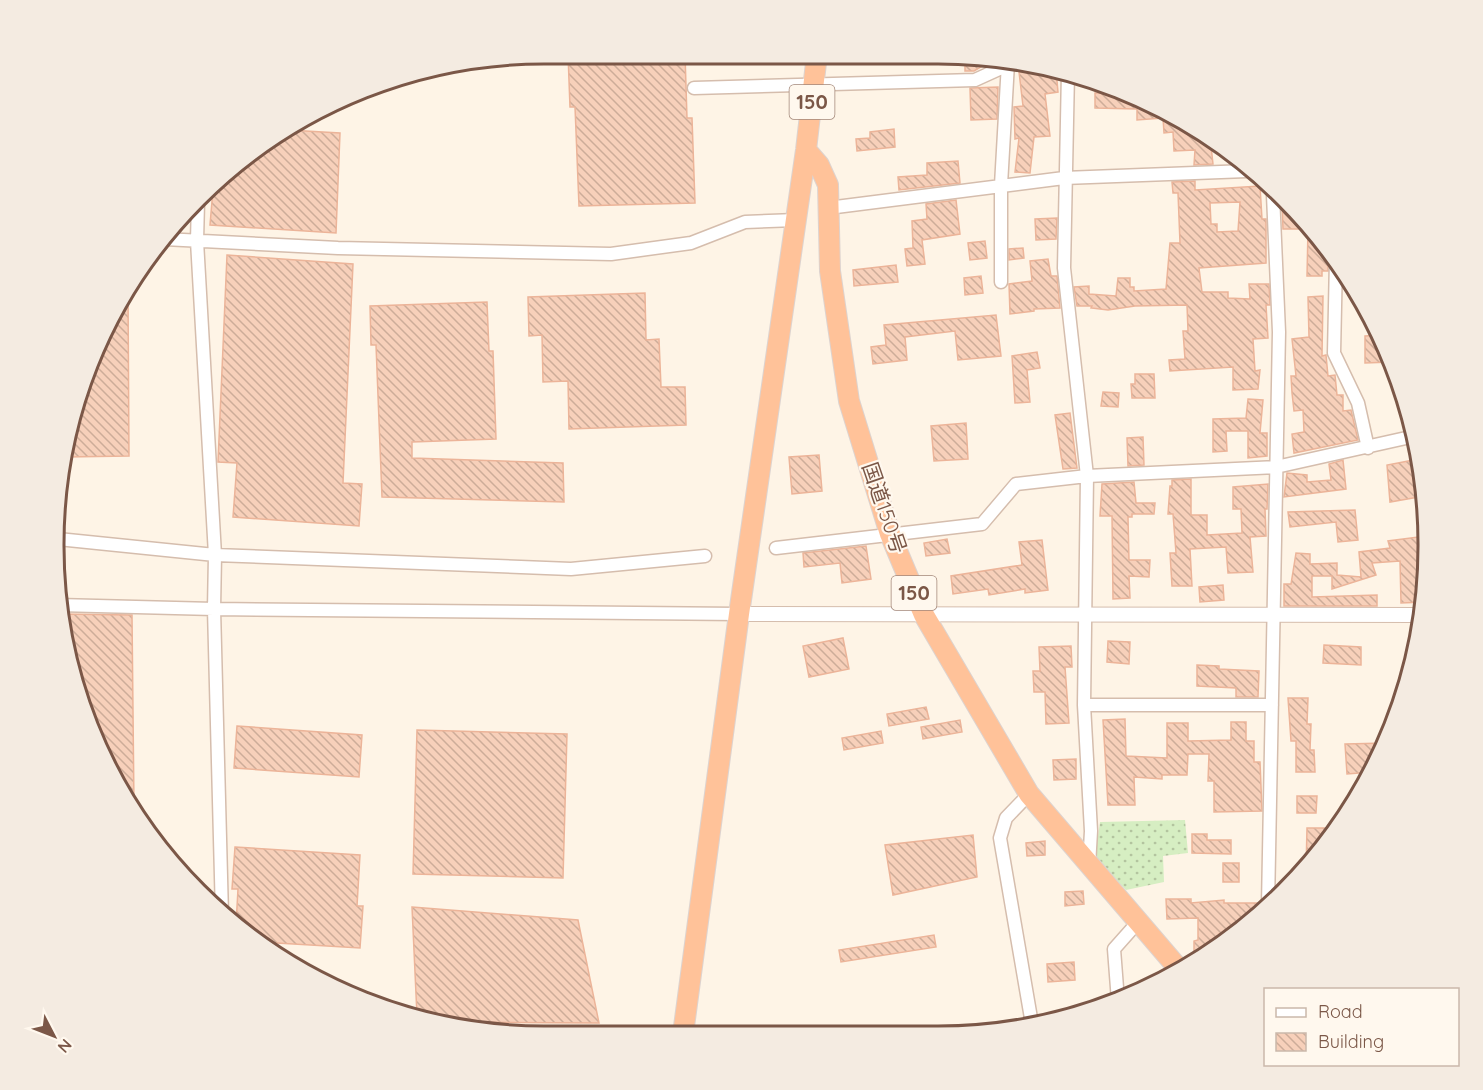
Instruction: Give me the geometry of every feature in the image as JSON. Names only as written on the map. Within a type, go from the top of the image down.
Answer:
[{"type":"highway","name":"150","points":[[684,1026],[816,64]]},
{"type":"highway","name":"国道150号","points":[[806,150],[819,165],[828,184],[830,271],[849,401],[891,534],[924,615],[1029,794],[1089,867],[1174,963]]},
{"type":"street","points":[[694,88],[975,80],[998,69]]},
{"type":"street","points":[[1001,282],[1001,185],[1008,70]]},
{"type":"street","points":[[1068,83],[1064,268],[1087,476],[1084,705],[1091,831],[1089,867]]},
{"type":"street","points":[[828,208],[1064,178],[1240,171]]},
{"type":"street","points":[[1268,894],[1279,332],[1273,201]]},
{"type":"street","points":[[198,213],[197,241],[215,555],[214,609],[222,900]]},
{"type":"street","points":[[174,240],[611,254],[691,243],[745,222],[796,219]]},
{"type":"street","points":[[1336,275],[1334,353],[1358,403],[1368,448]]},
{"type":"street","points":[[776,548],[982,524],[1016,484],[1087,476],[1276,467],[1406,438]]},
{"type":"street","points":[[64,540],[215,555],[571,569],[705,556]]},
{"type":"street","points":[[69,605],[214,609],[739,614],[1413,615]]},
{"type":"street","points":[[1084,705],[1272,705]]},
{"type":"street","points":[[1029,794],[1006,818],[1000,838],[1031,1016]]},
{"type":"street","points":[[1117,991],[1114,949],[1138,922]]},
{"type":"green space","points":[[1185,820],[1188,853],[1163,856],[1164,882],[1126,890],[1095,858],[1100,822]]},
{"type":"building","points":[[568,64],[685,64],[687,118],[692,118],[695,203],[579,206],[575,107],[570,107]]},
{"type":"building","points":[[965,66],[981,67],[974,71],[965,71]]},
{"type":"building","points":[[1019,72],[1057,80],[1058,92],[1045,94],[1050,136],[1034,137],[1030,173],[1015,172],[1019,138],[1015,139],[1014,107],[1023,106]]},
{"type":"building","points":[[998,87],[997,119],[971,120],[970,88]]},
{"type":"building","points":[[1095,93],[1100,93],[1159,118],[1137,120],[1137,109],[1095,108]]},
{"type":"building","points":[[1163,121],[1211,150],[1213,164],[1194,165],[1195,150],[1174,151],[1173,132],[1164,133]]},
{"type":"building","points":[[894,129],[895,147],[857,151],[856,139],[870,138],[870,132]]},
{"type":"building","points":[[302,131],[340,133],[336,233],[210,225],[212,198],[278,145]]},
{"type":"building","points":[[958,161],[960,183],[899,190],[898,177],[927,175],[927,163]]},
{"type":"building","points":[[1195,181],[1195,190],[1257,186],[1260,189],[1262,219],[1266,219],[1266,263],[1199,268],[1202,292],[1228,292],[1228,298],[1250,299],[1249,284],[1269,284],[1270,305],[1266,305],[1268,338],[1253,339],[1255,371],[1260,370],[1258,389],[1233,390],[1233,367],[1170,371],[1169,360],[1185,359],[1183,331],[1188,331],[1187,305],[1135,306],[1108,310],[1091,308],[1092,306],[1077,306],[1074,287],[1089,286],[1089,294],[1116,296],[1118,278],[1130,278],[1130,287],[1134,287],[1134,291],[1166,289],[1170,243],[1180,243],[1178,193],[1173,193],[1172,182]],"holes":[[[1240,202],[1238,231],[1217,232],[1217,224],[1211,224],[1210,203]]]},
{"type":"building","points":[[956,200],[960,234],[922,240],[925,264],[907,266],[905,249],[913,248],[912,221],[927,219],[926,204]]},
{"type":"building","points":[[1282,210],[1300,229],[1283,229]]},
{"type":"building","points":[[1057,218],[1056,239],[1036,240],[1035,219]]},
{"type":"building","points":[[1308,239],[1328,264],[1328,271],[1322,271],[1322,276],[1307,276]]},
{"type":"building","points":[[985,241],[987,258],[970,260],[968,243]]},
{"type":"building","points":[[1023,248],[1024,258],[1009,260],[1009,249]]},
{"type":"building","points":[[227,255],[353,264],[343,483],[362,484],[359,526],[233,517],[237,463],[218,462]]},
{"type":"building","points":[[1048,259],[1051,276],[1057,276],[1060,308],[1034,309],[1034,311],[1010,314],[1009,284],[1032,281],[1030,261]]},
{"type":"building","points":[[896,265],[898,282],[854,286],[853,270]]},
{"type":"building","points":[[981,276],[983,293],[965,295],[964,278]]},
{"type":"building","points":[[645,293],[646,340],[659,339],[661,387],[685,387],[686,425],[569,429],[568,381],[543,382],[542,335],[529,336],[528,297]]},
{"type":"building","points":[[1323,296],[1322,356],[1326,355],[1328,376],[1335,375],[1337,395],[1343,395],[1343,411],[1351,410],[1358,440],[1294,453],[1292,434],[1304,432],[1303,410],[1294,411],[1291,376],[1296,376],[1292,339],[1309,337],[1308,297]]},
{"type":"building","points":[[487,302],[489,351],[493,351],[496,439],[412,442],[412,458],[563,463],[564,502],[382,497],[376,345],[371,345],[370,306]]},
{"type":"building","points":[[128,307],[129,456],[73,457],[90,391],[114,332]]},
{"type":"building","points":[[996,315],[1001,356],[958,360],[955,331],[905,337],[907,360],[873,364],[871,347],[886,345],[884,325]]},
{"type":"building","points":[[1365,336],[1371,336],[1382,362],[1365,363]]},
{"type":"building","points":[[1037,352],[1040,368],[1027,370],[1030,402],[1015,403],[1012,356]]},
{"type":"building","points":[[1135,374],[1154,374],[1155,398],[1132,398],[1131,384],[1135,384]]},
{"type":"building","points":[[1103,392],[1119,393],[1118,407],[1101,406]]},
{"type":"building","points":[[1248,399],[1263,400],[1260,433],[1267,433],[1267,456],[1248,458],[1248,431],[1226,431],[1227,451],[1213,452],[1213,419],[1246,418]]},
{"type":"building","points":[[1070,413],[1077,468],[1063,469],[1055,415]]},
{"type":"building","points":[[966,423],[968,459],[934,461],[931,426]]},
{"type":"building","points":[[1143,437],[1144,465],[1128,466],[1127,438]]},
{"type":"building","points":[[819,455],[822,491],[792,494],[789,457]]},
{"type":"building","points":[[1343,460],[1346,489],[1284,497],[1287,473],[1307,475],[1307,482],[1331,480],[1329,464]]},
{"type":"building","points":[[1411,461],[1415,498],[1390,502],[1387,465]]},
{"type":"building","points":[[1191,479],[1191,515],[1207,515],[1207,535],[1242,533],[1241,509],[1233,509],[1233,487],[1268,484],[1267,509],[1265,509],[1266,536],[1250,537],[1253,572],[1228,573],[1226,547],[1190,549],[1192,586],[1172,586],[1170,553],[1176,553],[1173,514],[1168,514],[1170,486],[1172,486],[1172,480]]},
{"type":"building","points":[[1134,482],[1136,503],[1155,503],[1154,514],[1132,514],[1132,517],[1128,517],[1129,560],[1150,560],[1149,577],[1129,576],[1130,598],[1113,599],[1112,516],[1100,516],[1102,484]]},
{"type":"building","points":[[1355,510],[1358,540],[1338,542],[1336,522],[1290,527],[1288,512]]},
{"type":"building","points":[[1418,537],[1415,602],[1401,603],[1400,561],[1372,563],[1376,575],[1332,589],[1332,576],[1312,576],[1312,597],[1377,595],[1377,606],[1284,606],[1284,584],[1291,584],[1296,553],[1310,554],[1310,564],[1337,563],[1337,575],[1361,577],[1359,552],[1390,548],[1388,541]]},
{"type":"building","points":[[947,539],[950,553],[926,556],[924,543]]},
{"type":"building","points":[[1042,540],[1048,590],[1025,593],[1025,589],[989,595],[988,589],[953,594],[951,576],[1022,565],[1019,542]]},
{"type":"building","points":[[866,546],[871,579],[842,583],[840,563],[804,567],[803,553]]},
{"type":"building","points":[[1223,585],[1224,600],[1200,602],[1199,587]]},
{"type":"building","points":[[70,614],[132,615],[134,793],[114,758],[90,699],[81,669]]},
{"type":"building","points":[[843,638],[849,669],[809,677],[803,646]]},
{"type":"building","points":[[1108,641],[1130,642],[1129,664],[1107,662]]},
{"type":"building","points":[[1324,645],[1361,647],[1361,665],[1323,663]]},
{"type":"building","points":[[1071,646],[1072,667],[1065,667],[1069,723],[1046,724],[1045,692],[1034,692],[1033,671],[1040,671],[1039,647]]},
{"type":"building","points":[[1197,665],[1219,666],[1219,669],[1259,671],[1258,697],[1236,697],[1236,688],[1197,686]]},
{"type":"building","points":[[1288,698],[1308,698],[1307,724],[1311,724],[1310,750],[1314,750],[1315,772],[1296,772],[1296,741],[1291,741]]},
{"type":"building","points":[[926,707],[929,719],[889,726],[887,714]]},
{"type":"building","points":[[1125,719],[1126,756],[1167,758],[1167,723],[1188,723],[1188,741],[1231,740],[1231,722],[1246,722],[1246,741],[1254,741],[1254,762],[1260,762],[1262,811],[1214,812],[1214,781],[1208,781],[1209,754],[1188,754],[1187,775],[1162,775],[1162,779],[1134,777],[1135,805],[1108,805],[1103,720]]},
{"type":"building","points":[[960,720],[962,732],[923,739],[921,727]]},
{"type":"building","points":[[237,726],[362,735],[359,777],[234,768]]},
{"type":"building","points":[[417,730],[567,734],[563,878],[413,874]]},
{"type":"building","points":[[881,731],[883,743],[844,750],[842,738]]},
{"type":"building","points":[[1376,743],[1361,773],[1347,774],[1345,744]]},
{"type":"building","points":[[1076,759],[1076,779],[1054,780],[1053,760]]},
{"type":"building","points":[[1297,796],[1317,796],[1316,813],[1297,813]]},
{"type":"building","points":[[1307,828],[1326,828],[1319,838],[1306,853]]},
{"type":"building","points":[[1192,834],[1207,834],[1207,840],[1231,840],[1231,854],[1192,853]]},
{"type":"building","points":[[973,835],[977,877],[893,895],[885,845]]},
{"type":"building","points":[[1045,841],[1045,855],[1027,856],[1026,843]]},
{"type":"building","points":[[235,847],[360,855],[357,906],[363,906],[360,948],[275,943],[237,913],[238,889],[232,889]]},
{"type":"building","points":[[1223,863],[1239,863],[1239,882],[1223,882]]},
{"type":"building","points":[[1083,891],[1084,904],[1065,906],[1065,892]]},
{"type":"building","points":[[1166,899],[1191,899],[1191,903],[1224,900],[1224,903],[1258,903],[1231,926],[1194,952],[1194,941],[1198,940],[1198,918],[1167,919]]},
{"type":"building","points":[[412,907],[578,920],[599,1023],[496,1022],[451,1016],[417,1008]]},
{"type":"building","points":[[934,935],[936,947],[841,962],[839,950]]},
{"type":"building","points":[[1074,962],[1075,980],[1048,982],[1047,964]]}]
